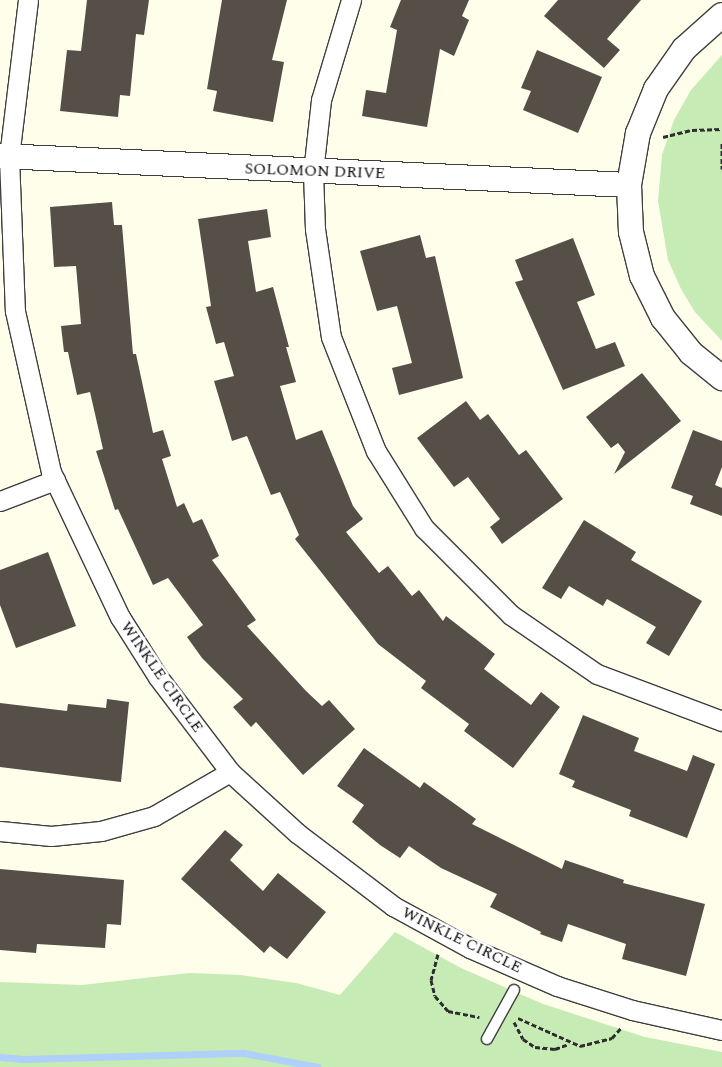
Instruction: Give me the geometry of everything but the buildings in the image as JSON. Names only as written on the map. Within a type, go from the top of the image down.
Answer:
[{"type":"street","name":"WINKLE CIRCLE","points":[[28,0],[5,157],[15,311],[55,480],[120,617],[158,677],[230,772],[297,833],[393,906],[470,948],[557,986],[622,1007],[722,1030]]},
{"type":"street","points":[[351,0],[321,100],[313,172],[315,229],[331,337],[376,451],[424,528],[511,615],[597,674],[722,721]]},
{"type":"street","points":[[722,15],[684,49],[656,89],[638,133],[629,185],[631,232],[642,276],[663,318],[691,353],[722,378]]},
{"type":"street","name":"SOLOMON DRIVE","points":[[5,157],[629,185]]},
{"type":"street","points":[[0,501],[55,480]]},
{"type":"street","points":[[0,831],[51,836],[101,831],[154,816],[230,772]]},
{"type":"lane","points":[[487,1039],[514,990]]},
{"type":"path","points":[[662,137],[692,130],[722,129]]},
{"type":"path","points":[[722,143],[722,169]]},
{"type":"path","points":[[438,953],[431,980],[435,996],[448,1011],[471,1017]]},
{"type":"path","points":[[513,1017],[528,1044],[545,1049],[570,1044],[586,1045],[604,1041],[621,1028]]},
{"type":"path","points":[[536,1023],[570,1044]]},
{"type":"green space","points":[[722,55],[722,341],[695,312],[681,289],[668,260],[658,201],[662,155],[674,120],[691,90]]},
{"type":"green space","points":[[395,932],[461,968],[543,1004],[645,1037],[722,1052],[722,1067],[0,1067],[0,982],[82,985],[189,973],[241,975],[296,983],[340,995]]},
{"type":"waterway","points":[[0,1057],[24,1059],[244,1053],[318,1067]]}]
